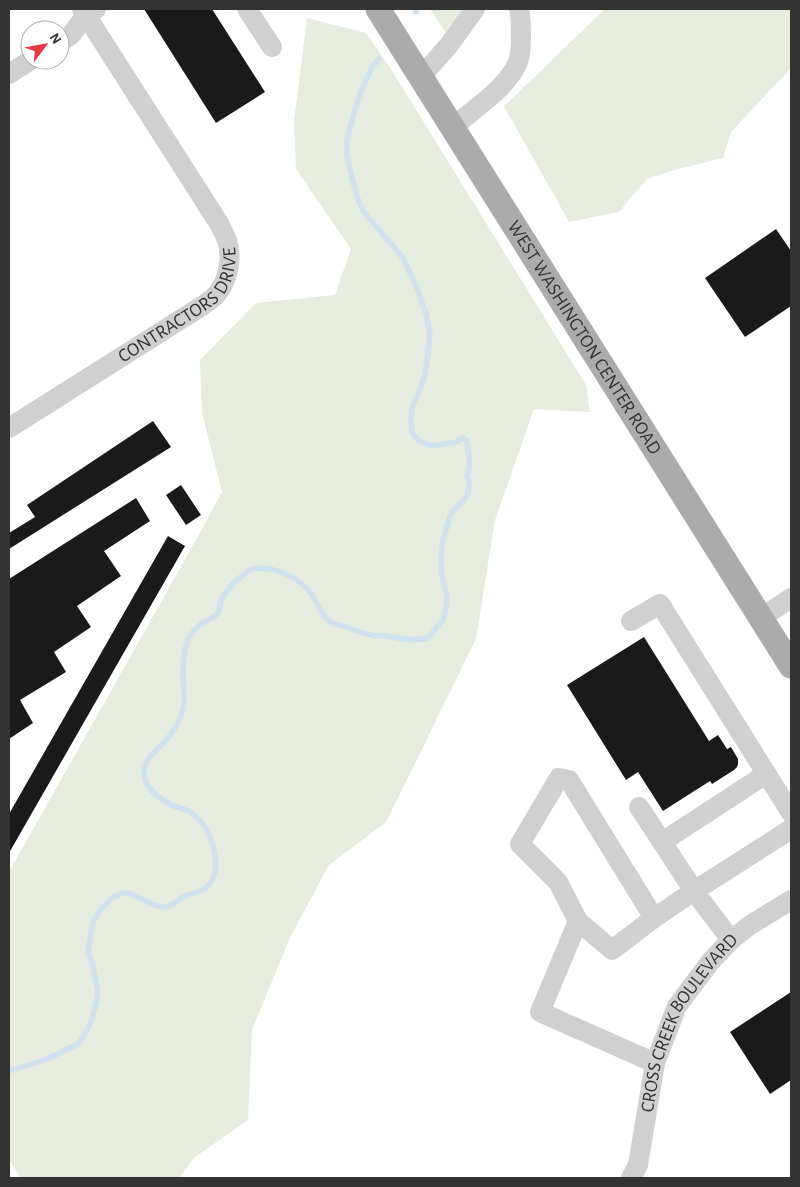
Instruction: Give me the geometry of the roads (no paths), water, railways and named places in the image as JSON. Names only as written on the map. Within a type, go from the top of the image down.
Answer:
[{"type":"main road","name":"WEST WASHINGTON CENTER ROAD","points":[[378,9],[791,666]]},
{"type":"street","points":[[247,9],[272,47]]},
{"type":"street","points":[[421,77],[449,45],[475,9]]},
{"type":"street","points":[[453,127],[492,95],[507,79],[518,62],[521,47],[521,24],[518,9]]},
{"type":"street","points":[[70,36],[88,11]]},
{"type":"street","name":"CONTRACTORS DRIVE","points":[[9,428],[214,298],[228,274],[230,258],[227,241],[220,225],[88,11]]},
{"type":"street","points":[[9,74],[20,67]]},
{"type":"street","points":[[761,618],[791,598]]},
{"type":"street","points":[[631,621],[660,604],[791,813]]},
{"type":"street","points":[[662,842],[766,774]]},
{"type":"street","points":[[654,918],[569,780],[559,778],[520,844],[558,882],[578,921],[612,950],[654,918],[791,829]]},
{"type":"street","points":[[639,807],[694,891],[731,940]]},
{"type":"street","name":"CROSS CREEK BOULEVARD","points":[[631,1178],[638,1165],[655,1063],[678,1006],[711,961],[731,940],[750,925],[791,900]]},
{"type":"street","points":[[578,921],[540,1012],[655,1063]]},
{"type":"waterway","points":[[9,1071],[47,1059],[78,1044],[83,1037],[91,1022],[98,991],[88,952],[93,922],[101,909],[113,897],[129,893],[156,906],[167,907],[183,897],[206,888],[213,879],[216,868],[215,857],[207,830],[188,810],[171,805],[154,793],[145,780],[144,769],[151,755],[171,734],[183,711],[184,660],[188,639],[201,624],[218,613],[221,600],[233,584],[250,570],[258,568],[276,570],[293,578],[308,589],[329,621],[376,636],[403,639],[428,638],[443,620],[447,597],[442,577],[441,554],[443,540],[450,516],[468,493],[467,475],[470,464],[467,441],[463,438],[457,442],[431,446],[419,441],[412,433],[412,407],[425,374],[428,353],[430,334],[426,314],[417,288],[403,258],[363,211],[356,194],[347,155],[347,141],[354,112],[372,67],[379,59]]}]
